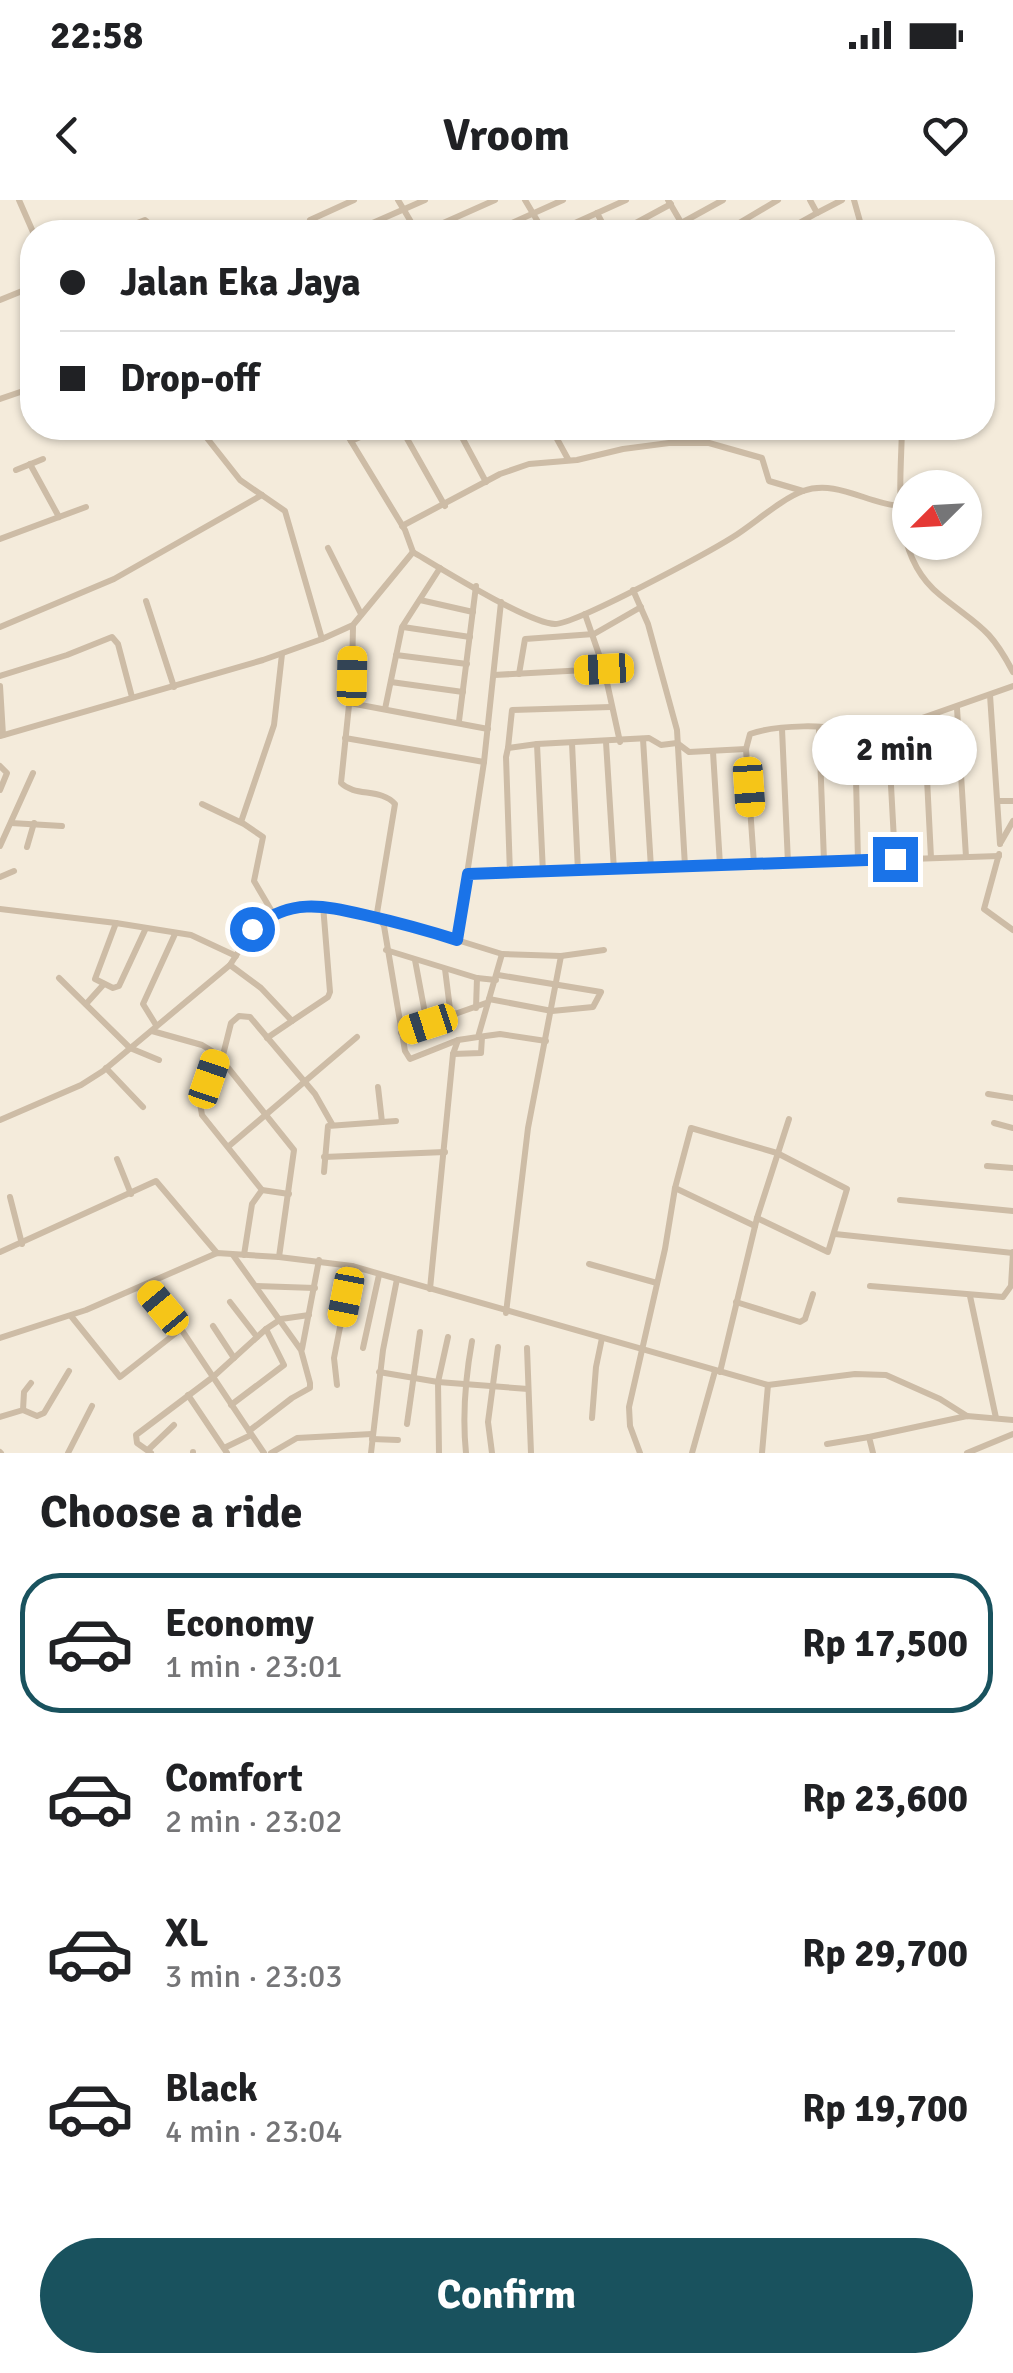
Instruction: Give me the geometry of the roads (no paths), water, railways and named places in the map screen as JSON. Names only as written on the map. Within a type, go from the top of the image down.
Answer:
[{"type":"street","points":[[310,220],[354,200]]},
{"type":"street","points":[[398,200],[411,220]]},
{"type":"street","points":[[380,220],[425,200]]},
{"type":"street","points":[[448,220],[496,200]]},
{"type":"street","points":[[525,200],[537,220]]},
{"type":"street","points":[[519,220],[563,200]]},
{"type":"street","points":[[587,220],[626,200]]},
{"type":"street","points":[[689,220],[723,200]]},
{"type":"street","points":[[746,220],[778,200]]},
{"type":"street","points":[[810,200],[817,213]]},
{"type":"street","points":[[804,220],[837,201]]},
{"type":"street","points":[[641,220],[670,202]]},
{"type":"street","points":[[597,213],[601,220]]},
{"type":"street","points":[[208,440],[240,480],[282,508],[288,517],[322,639]]},
{"type":"street","points":[[408,440],[445,506]]},
{"type":"street","points":[[463,440],[486,482]]},
{"type":"street","points":[[558,440],[569,460]]},
{"type":"street","points":[[901,470],[902,440]]},
{"type":"street","points":[[351,441],[402,526],[413,552],[501,602],[555,624],[585,614],[729,540],[803,490]]},
{"type":"street","points":[[402,526],[529,464],[646,444],[709,443],[762,458],[769,481],[803,490],[844,491],[892,504]]},
{"type":"street","points":[[16,470],[43,459]]},
{"type":"street","points":[[30,464],[59,516]]},
{"type":"street","points":[[0,628],[114,579],[262,495]]},
{"type":"street","points":[[0,539],[86,506]]},
{"type":"street","points":[[328,548],[361,614]]},
{"type":"street","points":[[0,686],[2,735],[282,654],[353,625],[413,552]]},
{"type":"street","points":[[914,560],[937,593],[996,640],[1013,672]]},
{"type":"street","points":[[385,709],[403,627],[440,568]]},
{"type":"street","points":[[459,721],[476,586]]},
{"type":"street","points":[[633,589],[679,744],[685,866]]},
{"type":"street","points":[[420,600],[473,612]]},
{"type":"street","points":[[146,602],[174,687]]},
{"type":"street","points":[[457,940],[484,762],[501,602]]},
{"type":"street","points":[[519,674],[524,639],[594,634],[641,607]]},
{"type":"street","points":[[585,614],[604,669],[620,742]]},
{"type":"street","points":[[353,625],[350,703],[341,778],[344,788],[388,796],[395,804],[378,917],[384,926],[404,1051],[410,1059],[458,1040],[500,1034],[546,1042]]},
{"type":"street","points":[[403,627],[470,637]]},
{"type":"street","points":[[0,676],[68,656],[112,637],[118,644],[132,696]]},
{"type":"street","points":[[241,822],[274,725],[282,654]]},
{"type":"street","points":[[396,655],[467,664]]},
{"type":"street","points":[[494,675],[604,669]]},
{"type":"street","points":[[391,682],[463,692]]},
{"type":"street","points":[[754,864],[746,748],[752,732],[819,728],[846,730],[855,736],[924,719],[1013,686]]},
{"type":"street","points":[[990,695],[1000,844],[984,909],[1013,930]]},
{"type":"street","points":[[350,703],[488,729]]},
{"type":"street","points":[[510,874],[506,757],[512,710],[611,706]]},
{"type":"street","points":[[956,708],[966,857]]},
{"type":"street","points":[[924,719],[931,858]]},
{"type":"street","points":[[782,728],[788,862]]},
{"type":"street","points":[[819,728],[824,862]]},
{"type":"street","points":[[888,730],[895,859]]},
{"type":"street","points":[[855,736],[858,860]]},
{"type":"street","points":[[345,738],[484,762]]},
{"type":"street","points":[[643,739],[651,868]]},
{"type":"street","points":[[508,748],[643,739],[660,745],[679,744],[686,751],[746,748]]},
{"type":"street","points":[[572,742],[578,872]]},
{"type":"street","points":[[606,742],[614,870]]},
{"type":"street","points":[[537,744],[543,873]]},
{"type":"street","points":[[713,752],[720,865]]},
{"type":"street","points":[[0,766],[7,774],[0,790]]},
{"type":"street","points":[[0,846],[33,773]]},
{"type":"street","points":[[998,801],[1013,801]]},
{"type":"street","points":[[202,804],[263,837],[254,881],[274,916]]},
{"type":"street","points":[[1000,844],[1013,821]]},
{"type":"street","points":[[11,823],[62,826]]},
{"type":"street","points":[[27,847],[34,823]]},
{"type":"street","points":[[468,874],[999,856]]},
{"type":"street","points":[[0,877],[14,872]]},
{"type":"street","points":[[0,1120],[81,1085],[106,1068],[230,965],[252,929],[305,905],[324,905],[378,917],[502,954],[560,956],[604,950]]},
{"type":"street","points":[[267,1038],[328,998],[324,905]]},
{"type":"street","points":[[0,909],[176,933],[202,939],[236,956]]},
{"type":"street","points":[[116,924],[94,976],[104,984],[119,986],[146,928]]},
{"type":"street","points":[[176,933],[143,1004],[153,1028],[202,1045],[220,1057],[294,1150],[279,1257]]},
{"type":"street","points":[[386,950],[477,978],[600,992],[593,1007],[552,1011],[488,1001],[401,1033]]},
{"type":"street","points":[[452,1054],[481,1052],[480,1037],[502,954]]},
{"type":"street","points":[[506,1312],[528,1128],[560,956]]},
{"type":"street","points":[[415,960],[428,1024]]},
{"type":"street","points":[[230,965],[261,988],[292,1022]]},
{"type":"street","points":[[445,968],[451,1017]]},
{"type":"street","points":[[58,978],[130,1048],[159,1060]]},
{"type":"street","points":[[476,1008],[477,978]]},
{"type":"street","points":[[86,1004],[104,984]]},
{"type":"street","points":[[289,1194],[262,1190],[200,1109],[231,1023],[240,1016],[250,1017],[326,1110],[332,1124]]},
{"type":"street","points":[[229,1146],[357,1037]]},
{"type":"street","points":[[430,1289],[452,1054],[458,1040]]},
{"type":"street","points":[[106,1068],[143,1107]]},
{"type":"street","points":[[378,1087],[382,1122]]},
{"type":"street","points":[[988,1094],[1013,1098]]},
{"type":"street","points":[[324,1172],[326,1130],[332,1124],[396,1120]]},
{"type":"street","points":[[692,1453],[718,1372],[756,1222],[789,1120]]},
{"type":"street","points":[[994,1124],[1013,1128]]},
{"type":"street","points":[[640,1453],[630,1426],[630,1407],[675,1188],[690,1128],[777,1154],[847,1188],[831,1248],[824,1252],[675,1188]]},
{"type":"street","points":[[324,1157],[445,1152]]},
{"type":"street","points":[[117,1159],[131,1194]]},
{"type":"street","points":[[987,1166],[1013,1168]]},
{"type":"street","points":[[0,1252],[156,1181],[217,1253]]},
{"type":"street","points":[[244,1255],[252,1204],[262,1190]]},
{"type":"street","points":[[10,1197],[22,1244]]},
{"type":"street","points":[[900,1200],[1013,1211]]},
{"type":"street","points":[[835,1234],[1013,1252],[1006,1300],[870,1286]]},
{"type":"street","points":[[0,1338],[71,1316],[217,1253],[319,1260],[352,1266],[768,1385],[855,1374],[886,1375],[967,1416]]},
{"type":"street","points":[[188,1395],[225,1451],[294,1396],[310,1388],[301,1350],[232,1254]]},
{"type":"street","points":[[301,1350],[319,1260]]},
{"type":"street","points":[[590,1264],[657,1284]]},
{"type":"street","points":[[336,1384],[334,1358],[352,1266]]},
{"type":"street","points":[[364,1348],[379,1274]]},
{"type":"street","points":[[371,1453],[380,1372],[397,1279]]},
{"type":"street","points":[[255,1286],[315,1288]]},
{"type":"street","points":[[145,1287],[180,1329],[264,1453]]},
{"type":"street","points":[[736,1302],[800,1322],[805,1320],[812,1294]]},
{"type":"street","points":[[970,1296],[996,1418]]},
{"type":"street","points":[[230,1302],[257,1337]]},
{"type":"street","points":[[174,1425],[150,1452],[138,1442],[136,1435],[266,1329],[281,1320],[309,1315]]},
{"type":"street","points":[[71,1316],[120,1377],[180,1329]]},
{"type":"street","points":[[213,1326],[234,1358]]},
{"type":"street","points":[[232,1404],[284,1366],[266,1329]]},
{"type":"street","points":[[407,1424],[420,1332]]},
{"type":"street","points":[[439,1453],[438,1382],[448,1337]]},
{"type":"street","points":[[592,1418],[602,1338]]},
{"type":"street","points":[[466,1453],[462,1422],[464,1384],[472,1342]]},
{"type":"street","points":[[492,1453],[488,1422],[498,1347]]},
{"type":"street","points":[[527,1348],[531,1453]]},
{"type":"street","points":[[0,1417],[23,1410],[37,1416],[44,1414],[69,1371]]},
{"type":"street","points":[[380,1372],[528,1390]]},
{"type":"street","points":[[23,1410],[24,1392],[31,1383]]},
{"type":"street","points":[[762,1453],[768,1385]]},
{"type":"street","points":[[68,1453],[92,1406]]},
{"type":"street","points":[[827,1444],[967,1416],[1013,1420]]},
{"type":"street","points":[[966,1453],[1013,1434]]},
{"type":"street","points":[[271,1453],[297,1438],[372,1436],[398,1440]]},
{"type":"street","points":[[869,1437],[873,1453]]}]
